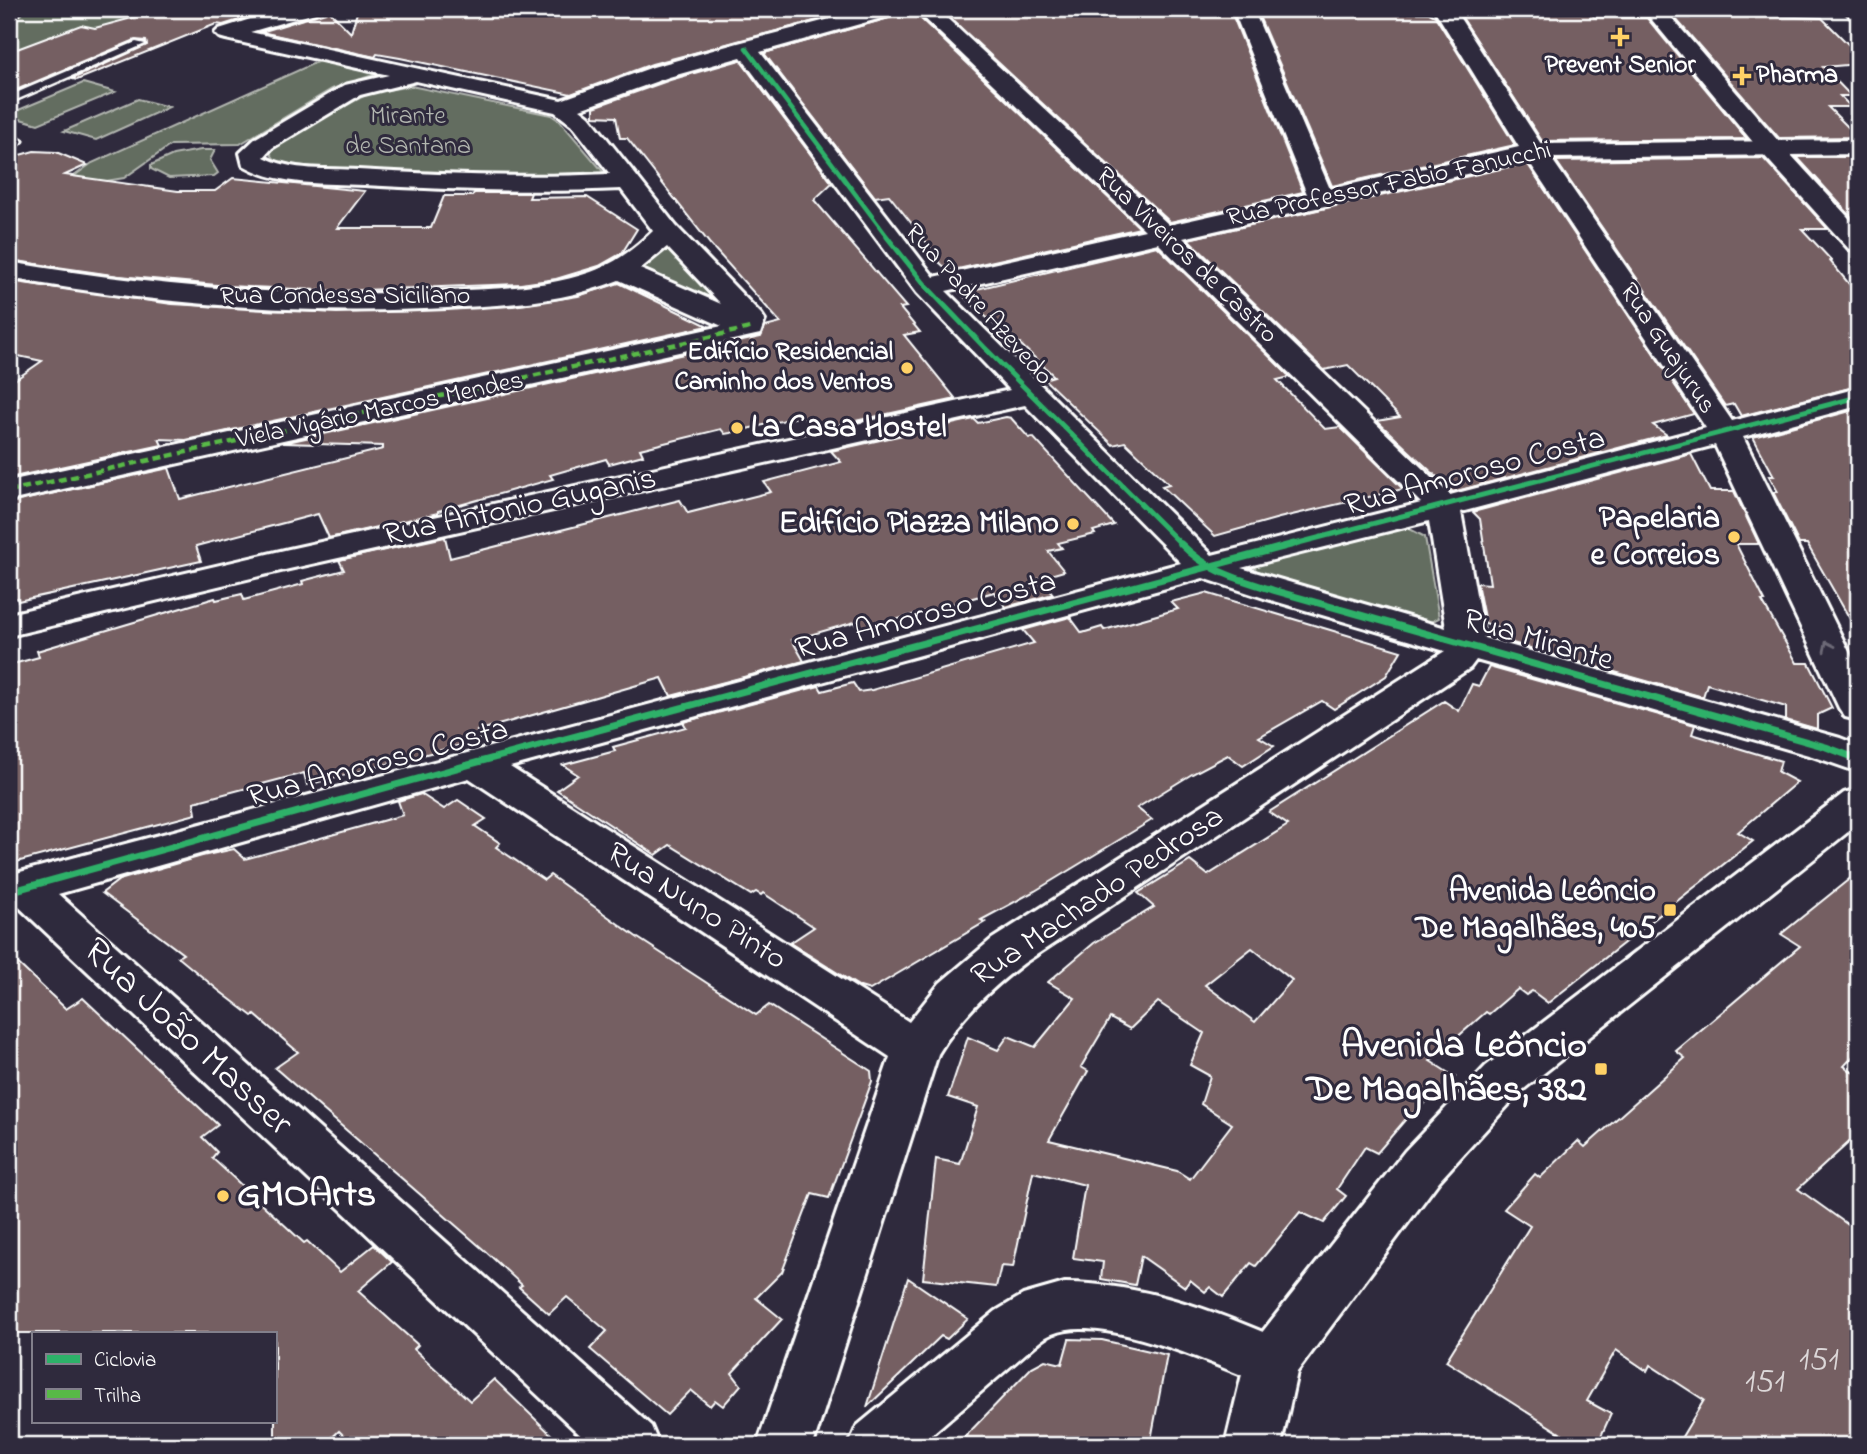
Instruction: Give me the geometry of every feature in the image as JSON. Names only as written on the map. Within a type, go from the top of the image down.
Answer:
[{"type":"street","points":[[9,12],[13,9]]},
{"type":"street","points":[[308,9],[226,33],[563,107],[581,121],[667,232],[751,320],[750,328],[620,270]]},
{"type":"street","points":[[563,107],[637,79],[886,9]]},
{"type":"street","name":"Rua Viveiros de Castro","points":[[925,9],[1163,233],[1392,454],[1443,507]]},
{"type":"street","points":[[1243,9],[1321,197]]},
{"type":"street","name":"Rua Guajurus","points":[[1444,9],[1534,150],[1725,433],[1858,708]]},
{"type":"street","points":[[1653,9],[1771,148],[1858,243]]},
{"type":"street","points":[[1854,9],[1858,13]]},
{"type":"street","name":"Rua Padre Azevedo","points":[[746,48],[928,287],[1031,395],[1205,567]]},
{"type":"street","points":[[420,76],[353,90],[264,143],[252,153],[252,160],[274,170],[381,179],[535,183],[626,181]]},
{"type":"street","name":"Rua Professor Fabio Fanucchi","points":[[928,287],[1534,150],[1858,147]]},
{"type":"street","name":"Rua Condessa Siciliano","points":[[9,270],[119,288],[211,298],[355,303],[527,293],[574,286],[620,270],[667,232]]},
{"type":"street","name":"Viela Vigário Marcos Mendes","points":[[9,491],[750,328]]},
{"type":"street","name":"Rua Antonio Guganis","points":[[9,625],[289,559],[1031,395]]},
{"type":"street","name":"Rua Amoroso Costa","points":[[16,889],[1205,567],[1858,397]]},
{"type":"street","points":[[1443,507],[1467,647]]},
{"type":"street","name":"Rua Mirante","points":[[1205,567],[1235,579],[1826,747],[1858,759]]},
{"type":"street","name":"Rua Machado Pedrosa","points":[[785,1445],[916,1051],[936,1016],[969,980],[1007,951],[1457,660],[1467,647]]},
{"type":"street","name":"Rua Nuno Pinto","points":[[475,763],[916,1051]]},
{"type":"street","points":[[1253,1445],[1272,1362],[1422,1166],[1503,1079],[1858,803]]},
{"type":"street","name":"Rua João Masser","points":[[16,889],[631,1445]]},
{"type":"street","points":[[877,1445],[1014,1328],[1044,1311],[1080,1307],[1130,1311],[1229,1342],[1272,1362]]},
{"type":"lane","points":[[9,100],[140,44]]},
{"type":"green space","points":[[18,9],[106,9],[176,28],[49,77],[9,97],[9,14]]},
{"type":"green space","points":[[319,61],[376,74],[332,89],[240,144],[171,145],[124,178],[71,187],[63,184],[92,163]]},
{"type":"green space","points":[[83,83],[115,92],[38,124],[9,116],[9,114]]},
{"type":"green space","name":"Mirante de Santana","points":[[411,86],[551,115],[560,121],[606,175],[604,179],[383,177],[283,163],[276,161],[270,153],[275,144],[369,93]]},
{"type":"green space","points":[[138,99],[169,107],[96,140],[64,131]]},
{"type":"green space","points":[[215,150],[210,160],[218,173],[214,176],[169,178],[151,169],[151,165],[173,155]]},
{"type":"green space","points":[[665,240],[728,312],[634,266]]},
{"type":"green space","points":[[1399,528],[1408,528],[1425,537],[1439,618],[1429,623],[1259,574],[1253,566]]},
{"type":"building","points":[[165,9],[274,9],[223,25],[216,24],[77,80],[72,79],[147,45],[146,41],[135,40],[9,93],[9,52],[81,25],[95,28]]},
{"type":"building","points":[[358,9],[845,9],[848,12],[652,64],[571,94],[400,58],[377,54],[375,57],[261,32],[329,11],[351,33]]},
{"type":"building","points":[[974,9],[1232,14],[1303,192],[1170,222],[945,13]]},
{"type":"building","points":[[1271,11],[1429,13],[1435,16],[1515,145],[1332,186],[1258,14],[1272,15]]},
{"type":"building","points":[[1545,12],[1591,13],[1594,17],[1647,18],[1747,139],[1542,141],[1461,16],[1547,15]]},
{"type":"building","points":[[1685,13],[1822,18],[1858,54],[1858,64],[1823,67],[1851,96],[1840,96],[1851,107],[1828,107],[1858,137],[1779,138],[1675,18],[1689,18]]},
{"type":"building","points":[[896,16],[919,17],[1140,228],[949,271],[930,254],[935,253],[889,195],[875,197],[764,53]]},
{"type":"building","points":[[740,60],[832,183],[814,200],[906,307],[900,308],[920,332],[904,335],[956,399],[814,430],[802,416],[725,434],[721,429],[640,449],[643,455],[609,464],[606,459],[550,475],[553,479],[438,513],[329,538],[318,514],[196,546],[201,561],[9,601],[9,503],[169,468],[180,499],[383,449],[383,446],[283,443],[761,337],[765,327],[781,323],[710,244],[627,138],[620,138],[616,117],[594,116],[594,107],[670,80]]},
{"type":"building","points":[[34,151],[56,152],[87,165],[65,175],[178,191],[215,191],[233,178],[365,191],[337,228],[431,228],[444,196],[531,193],[529,198],[587,197],[637,229],[622,253],[599,266],[556,279],[521,284],[338,291],[228,286],[119,276],[9,260],[9,158]]},
{"type":"building","points":[[1797,157],[1858,157],[1858,224]]},
{"type":"building","points":[[1763,158],[1828,229],[1802,229],[1855,291],[1852,291],[1858,299],[1858,386],[1741,416],[1734,404],[1725,406],[1556,161]]},
{"type":"building","points":[[1527,163],[1694,414],[1653,425],[1667,435],[1453,492],[1377,421],[1400,417],[1348,365],[1324,370],[1188,239]]},
{"type":"building","points":[[1157,246],[1290,377],[1277,380],[1325,429],[1340,427],[1403,489],[1215,536],[1162,486],[1169,484],[1125,442],[1113,445],[1044,379],[1054,376],[1001,326],[997,327],[960,293]]},
{"type":"building","points":[[9,281],[172,304],[337,313],[513,306],[578,296],[619,283],[708,326],[186,440],[159,439],[162,445],[9,478],[9,384],[42,361],[9,354]]},
{"type":"building","points":[[1858,409],[1858,633],[1807,544],[1799,544],[1773,492],[1778,492],[1769,476],[1774,476],[1753,437]]},
{"type":"building","points":[[1011,418],[1029,438],[1033,437],[1114,525],[1093,531],[1095,534],[1058,543],[1062,548],[1048,551],[1064,571],[1040,578],[1053,594],[1006,607],[994,592],[860,630],[855,622],[792,640],[804,661],[671,696],[662,678],[477,731],[480,740],[307,785],[304,773],[194,802],[196,814],[9,864],[9,665],[39,657],[37,651],[215,598],[216,600],[242,594],[244,600],[303,584],[302,581],[344,570],[339,560],[445,537],[450,558],[680,500],[688,513],[771,492],[764,482],[841,462],[831,451],[974,419],[978,423]]},
{"type":"building","points":[[1691,454],[1710,491],[1734,491],[1759,544],[1736,544],[1765,601],[1762,601],[1797,663],[1809,663],[1832,708],[1817,715],[1817,729],[1786,720],[1786,707],[1707,684],[1703,697],[1502,640],[1508,630],[1485,623],[1477,583],[1490,584],[1480,519],[1473,512]]},
{"type":"building","points":[[1206,593],[1401,651],[1386,676],[1334,709],[1322,701],[1259,737],[1274,746],[1243,766],[1228,755],[1192,774],[1137,808],[1152,820],[1035,891],[981,920],[985,922],[870,990],[860,987],[790,943],[814,927],[763,893],[761,895],[756,892],[751,895],[670,845],[656,855],[557,790],[578,775],[563,765],[615,751],[613,747],[686,727],[683,722],[819,686],[822,691],[853,683],[859,692],[872,690],[1034,643],[1023,630],[1070,617],[1082,633],[1102,627],[1104,630],[1178,609],[1171,602]]},
{"type":"building","points":[[1489,667],[1695,725],[1692,734],[1781,761],[1778,772],[1797,782],[1738,832],[1753,841],[1548,1003],[1532,991],[1526,995],[1518,989],[1489,1014],[1486,1012],[1430,1061],[1455,1077],[1405,1120],[1377,1153],[1365,1147],[1337,1189],[1346,1196],[1324,1223],[1300,1212],[1256,1266],[1251,1263],[1223,1297],[1210,1287],[1205,1292],[1190,1280],[1185,1287],[1141,1256],[1135,1285],[1101,1279],[1103,1262],[1073,1258],[1085,1185],[1033,1172],[1013,1267],[1001,1266],[996,1287],[923,1279],[936,1159],[960,1164],[978,1107],[948,1097],[968,1037],[998,1050],[1008,1036],[1035,1047],[1075,998],[1048,982],[1094,943],[1154,907],[1138,893],[1190,861],[1208,875],[1288,825],[1269,812],[1444,701],[1459,711],[1472,684],[1479,686]],"holes":[[[1252,948],[1292,980],[1255,1022],[1205,985]],[[1158,1002],[1204,1033],[1190,1065],[1210,1076],[1201,1104],[1232,1124],[1190,1179],[1177,1171],[1049,1140],[1088,1071],[1081,1067],[1110,1018],[1130,1029]]]},
{"type":"building","points":[[421,794],[444,809],[458,800],[486,819],[475,826],[500,843],[496,847],[544,880],[550,875],[638,938],[756,1015],[769,1005],[871,1071],[872,1081],[829,1198],[812,1194],[782,1272],[756,1298],[782,1319],[732,1373],[741,1385],[723,1406],[715,1400],[710,1406],[691,1390],[667,1415],[590,1349],[607,1331],[567,1297],[549,1314],[484,1250],[275,1068],[298,1052],[255,1015],[252,1016],[178,957],[183,954],[102,893],[119,880],[202,856],[234,849],[245,859],[403,815],[398,801]]},
{"type":"building","points":[[1858,872],[1858,1051],[1844,1066],[1858,1076],[1858,1134],[1798,1189],[1858,1232],[1858,1445],[1677,1445],[1704,1400],[1650,1365],[1647,1371],[1616,1350],[1587,1401],[1611,1414],[1597,1445],[1579,1445],[1446,1361],[1530,1226],[1504,1209],[1535,1174],[1540,1178],[1578,1141],[1585,1147],[1685,1058],[1676,1051],[1800,946],[1781,934]]},
{"type":"building","points":[[9,955],[66,1009],[83,998],[218,1125],[202,1137],[217,1152],[212,1158],[304,1243],[307,1241],[340,1272],[374,1245],[392,1262],[358,1291],[418,1345],[414,1349],[470,1401],[494,1379],[562,1445],[353,1445],[339,1431],[324,1445],[275,1445],[276,1332],[9,1333]]},
{"type":"building","points":[[908,1278],[968,1319],[947,1339],[941,1336],[867,1407]]},
{"type":"building","points":[[1069,1339],[1102,1340],[1167,1355],[1150,1445],[957,1445],[1032,1367],[1045,1360],[1062,1364]]},
{"type":"marked path","points":[[9,491],[750,328]]},
{"type":"cycle path","points":[[746,48],[927,287],[1198,561],[1218,572],[1276,591],[1826,747],[1858,759]]},
{"type":"cycle path","points":[[9,892],[475,763],[1205,567],[1858,397]]},
{"type":"place","name":"Prevent Senior","points":[[1620,37]]},
{"type":"place","name":"Pharma","points":[[1742,76]]},
{"type":"place","name":"Edifício Residencial Caminho dos Ventos","points":[[907,368]]},
{"type":"place","name":"La Casa Hostel","points":[[737,428]]},
{"type":"place","name":"Edifício Piazza Milano","points":[[1073,524]]},
{"type":"place","name":"Papelaria e Correios","points":[[1734,537]]},
{"type":"place","name":"Avenida Leôncio De Magalhães, 405","points":[[1670,910]]},
{"type":"place","name":"Avenida Leôncio De Magalhães, 382","points":[[1601,1069]]},
{"type":"place","name":"GMOArts","points":[[223,1196]]}]
